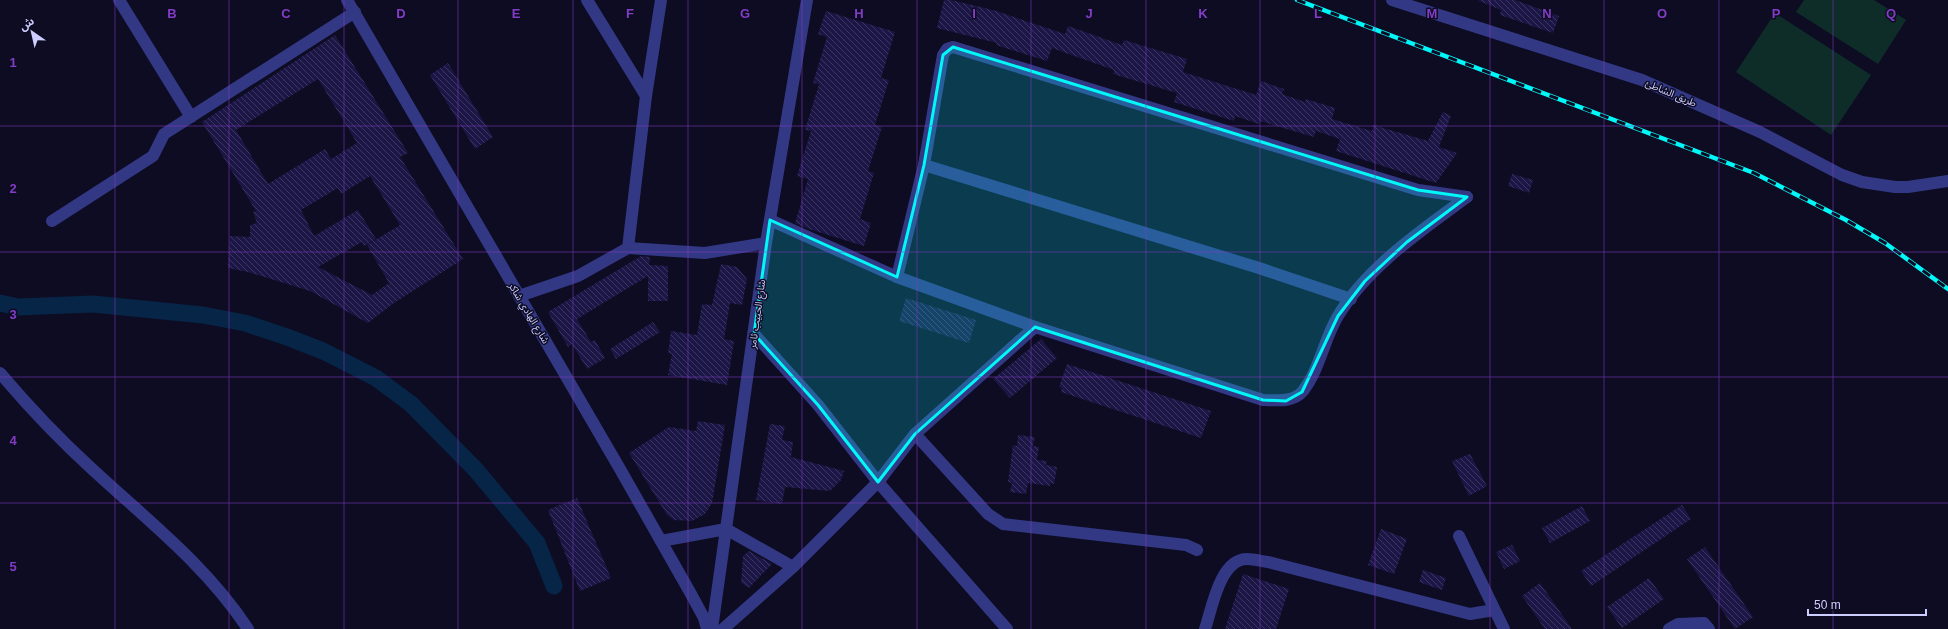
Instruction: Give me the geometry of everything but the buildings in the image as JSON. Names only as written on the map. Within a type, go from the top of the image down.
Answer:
[{"type":"street","points":[[119,0],[190,117]]},
{"type":"street","name":"شارع الهادي شاكر","points":[[347,0],[661,541],[700,612],[707,629]]},
{"type":"street","points":[[587,0],[646,96]]},
{"type":"street","points":[[628,248],[646,96],[661,0]]},
{"type":"street","name":"شارع الحبيب ثامر","points":[[712,629],[766,243],[807,0]]},
{"type":"street","name":"طريق الشاطئ","points":[[1392,0],[1431,5],[1642,80],[1760,132],[1842,174],[1862,182],[1908,188],[1947,181]]},
{"type":"street","points":[[52,221],[153,156],[164,134],[355,12]]},
{"type":"street","points":[[770,220],[897,277],[1035,327],[1263,400],[1286,401],[1302,392],[1314,371],[1338,316],[1365,281],[1407,242],[1467,197],[1418,190],[952,48],[947,49],[943,55],[924,165],[897,277]]},
{"type":"street","points":[[924,165],[1259,268],[1351,299]]},
{"type":"street","points":[[519,296],[578,276],[628,248],[705,254],[766,243]]},
{"type":"street","points":[[723,629],[793,567],[878,482],[915,434],[1035,327]]},
{"type":"street","points":[[754,334],[818,405],[878,482],[1007,629]]},
{"type":"street","points":[[0,373],[27,405],[89,466],[185,553],[212,582],[248,629]]},
{"type":"street","points":[[915,434],[988,514],[1003,524],[1186,545],[1197,550]]},
{"type":"street","points":[[661,541],[726,529],[793,567]]},
{"type":"street","points":[[1459,536],[1504,629]]},
{"type":"street","points":[[1205,629],[1224,571],[1236,562],[1246,559],[1268,562],[1470,614],[1494,610]]},
{"type":"street","points":[[1669,629],[1678,624],[1704,623],[1709,629]]},
{"type":"highlighted area","points":[[953,47],[1418,190],[1467,197],[1407,242],[1365,281],[1338,316],[1302,392],[1286,401],[1263,400],[1035,327],[915,434],[878,482],[818,405],[754,334],[770,220],[897,277],[924,165],[943,55]]},
{"type":"green space","points":[[1804,0],[1874,0],[1906,20],[1878,64],[1796,12]]},
{"type":"green space","points":[[1775,13],[1871,75],[1831,135],[1736,72]]},
{"type":"waterway","points":[[0,303],[18,307],[93,304],[203,315],[245,323],[323,351],[376,378],[411,404],[476,470],[537,543],[554,586]]},
{"type":"railway","points":[[1297,0],[1754,173],[1846,220],[1885,243],[1948,289]]}]
